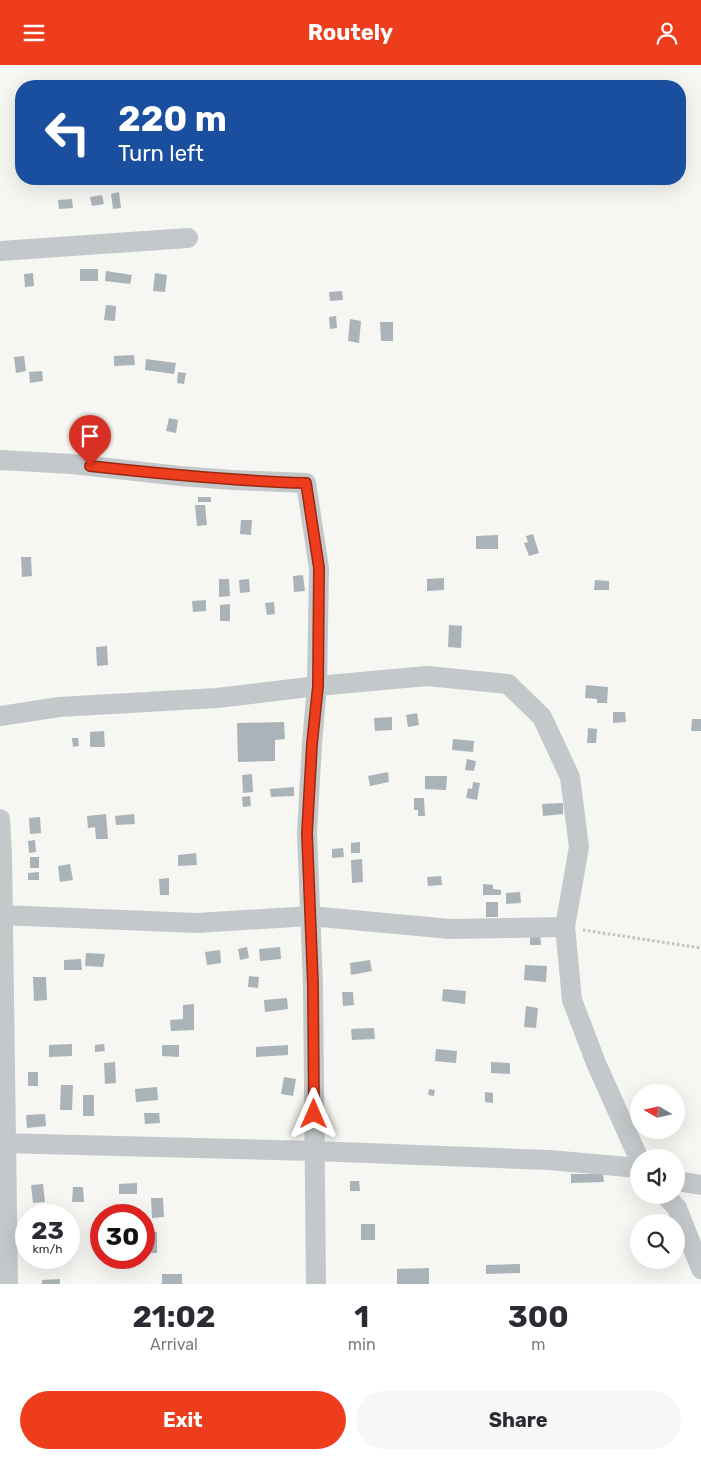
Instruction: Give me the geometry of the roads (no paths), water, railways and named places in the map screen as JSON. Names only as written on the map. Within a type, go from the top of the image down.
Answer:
[{"type":"street","points":[[0,251],[188,238]]},
{"type":"street","points":[[0,460],[72,464],[233,481],[306,483],[319,568],[318,686],[312,744],[307,833],[313,985],[316,1284]]},
{"type":"street","points":[[0,716],[59,707],[217,698],[427,676],[508,684],[542,717],[570,777],[579,847],[565,927],[572,1000],[596,1063],[635,1149]]},
{"type":"street","points":[[0,819],[3,1143],[8,1284]]},
{"type":"street","points":[[1,915],[197,923],[310,916],[450,929],[565,927]]},
{"type":"street","points":[[3,1143],[314,1151],[549,1160],[630,1167]]},
{"type":"street","points":[[685,1182],[701,1185]]},
{"type":"street","points":[[673,1204],[677,1209],[701,1269]]}]
